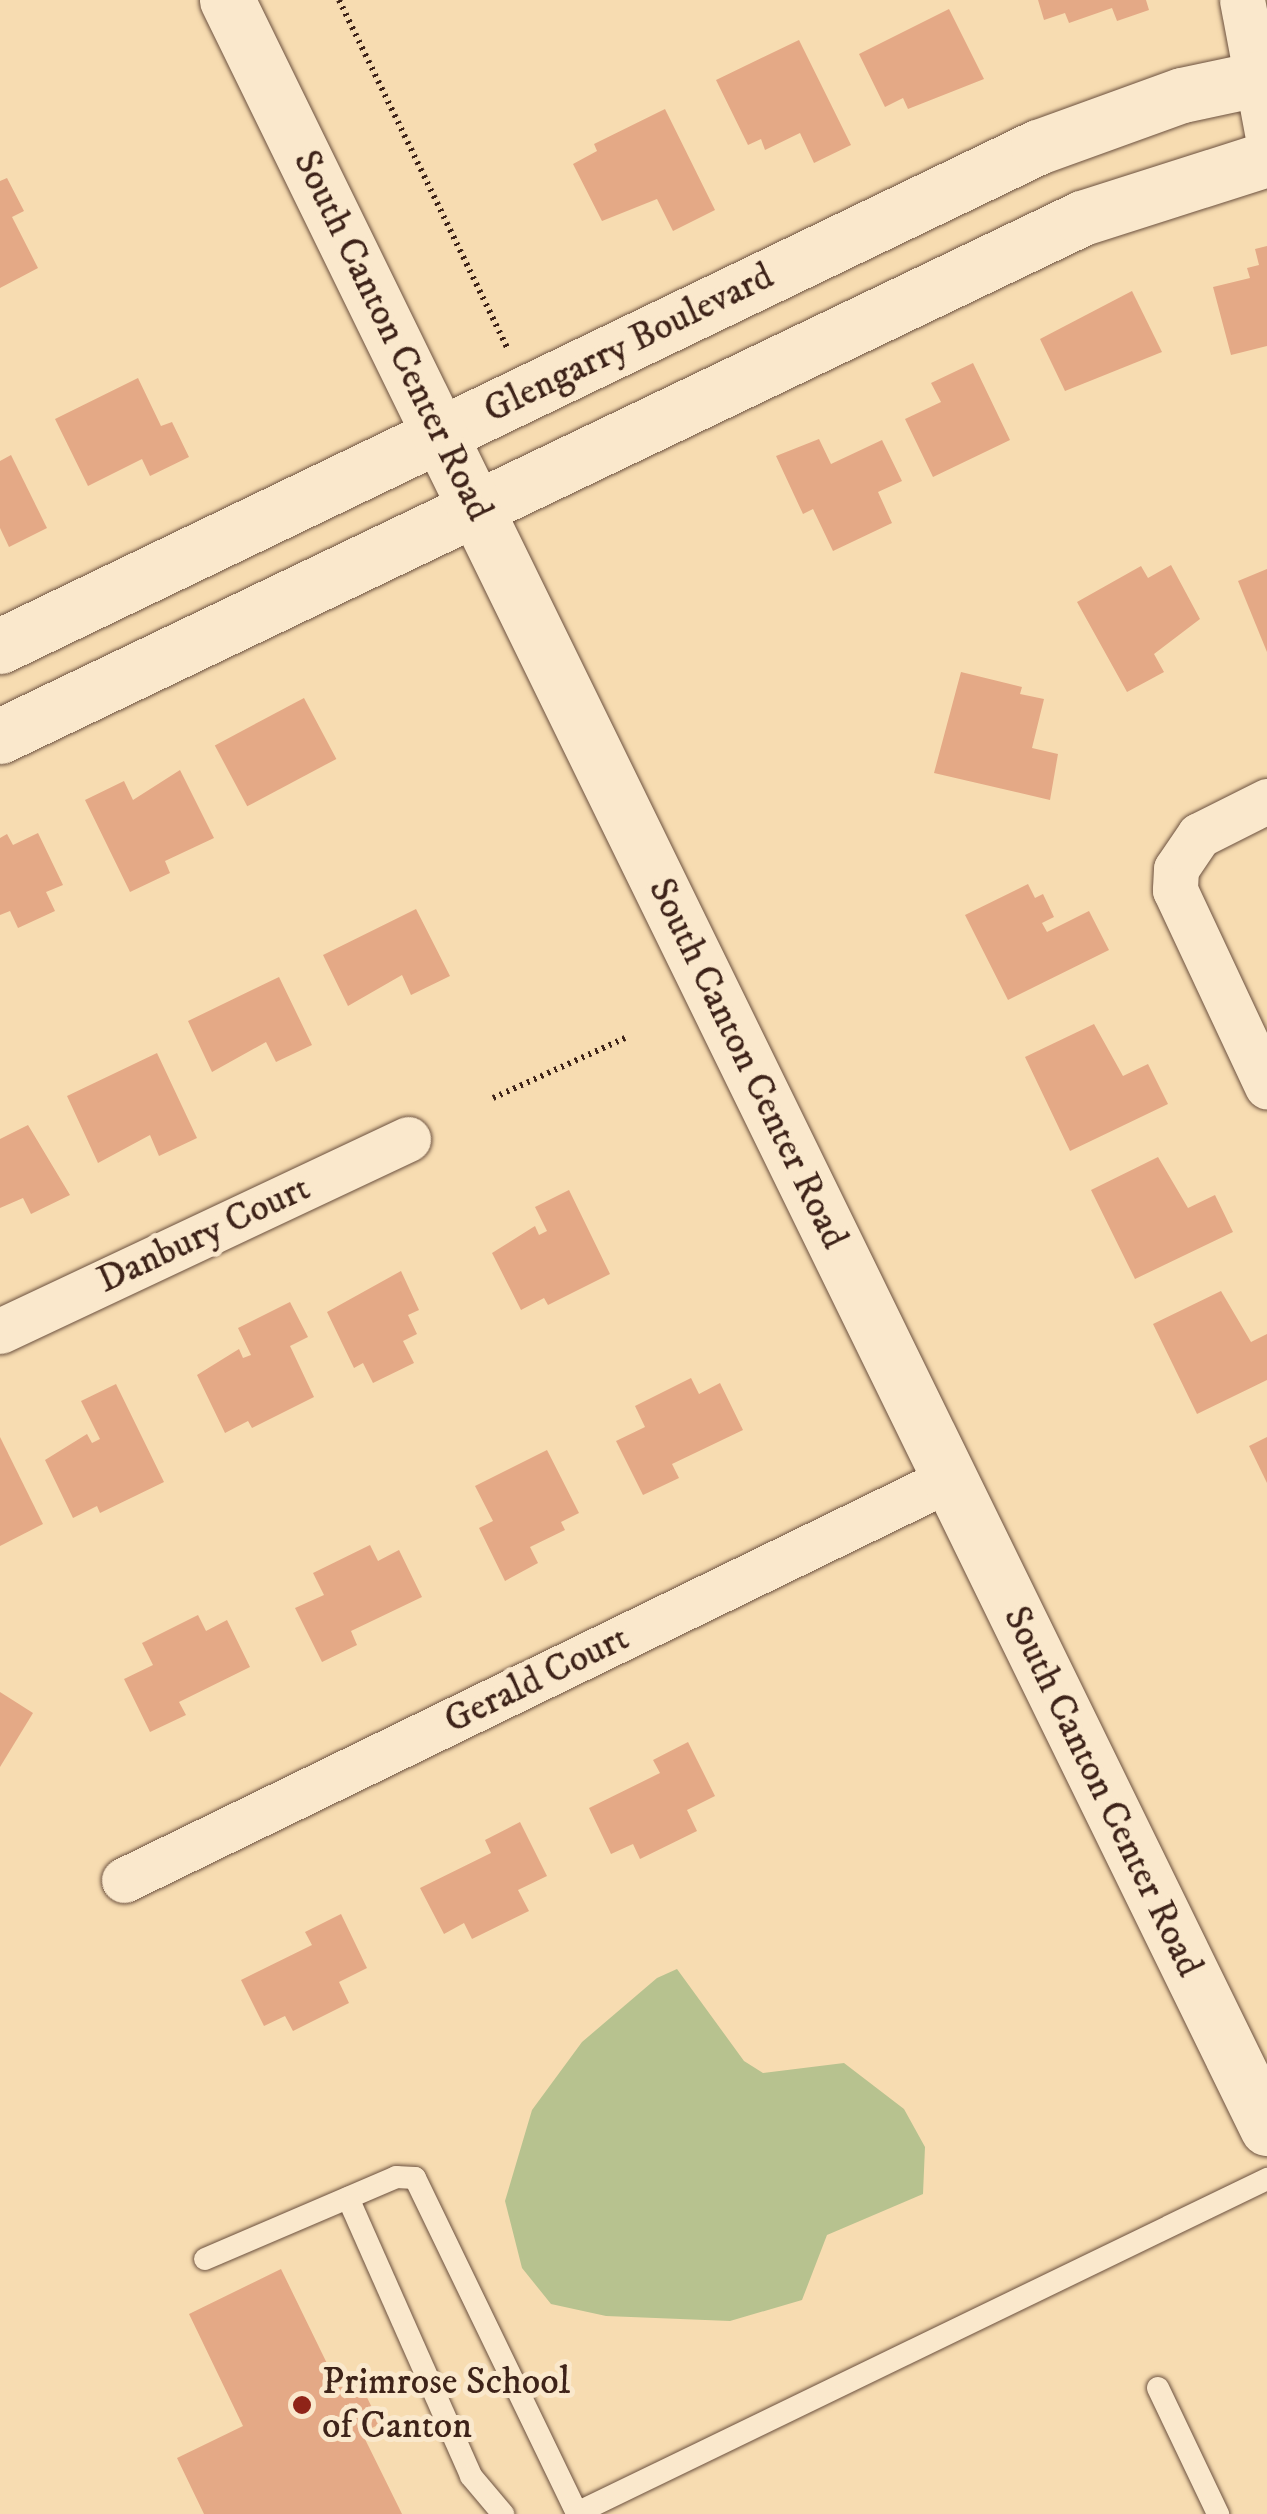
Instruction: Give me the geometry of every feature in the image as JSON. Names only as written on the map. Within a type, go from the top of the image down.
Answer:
[{"type":"street","name":"South Canton Center Road","points":[[227,0],[1267,2128]]},
{"type":"street","points":[[1242,0],[1262,78],[1267,132]]},
{"type":"street","name":"Glengarry Boulevard","points":[[0,646],[959,184],[1117,116],[1262,78]]},
{"type":"street","points":[[0,736],[995,259],[1143,194],[1267,159]]},
{"type":"street","points":[[959,184],[995,259]]},
{"type":"street","points":[[83,606],[118,680]]},
{"type":"street","points":[[1267,801],[1199,835],[1176,869],[1175,890],[1267,1086]]},
{"type":"street","name":"Danbury Court","points":[[0,1331],[408,1139]]},
{"type":"street","name":"Gerald Court","points":[[124,1880],[949,1479]]},
{"type":"lane","points":[[206,2258],[396,2177],[415,2178],[576,2514],[1267,2179]]},
{"type":"lane","points":[[348,2198],[471,2476],[503,2514]]},
{"type":"lane","points":[[1158,2388],[1218,2514]]},
{"type":"path","points":[[339,0],[528,392]]},
{"type":"path","points":[[493,1098],[624,1038]]},
{"type":"green space","points":[[677,1969],[744,2061],[763,2073],[844,2063],[904,2109],[925,2147],[923,2194],[827,2235],[802,2300],[730,2321],[606,2316],[551,2304],[522,2268],[505,2201],[532,2110],[582,2042],[657,1978]]},
{"type":"building","points":[[1038,0],[1146,0],[1149,10],[1117,21],[1112,8],[1069,23],[1065,13],[1044,20]]},
{"type":"building","points":[[949,9],[984,79],[908,109],[903,98],[885,107],[859,54]]},
{"type":"building","points":[[799,40],[851,145],[814,163],[800,133],[765,150],[761,139],[748,145],[716,80]]},
{"type":"building","points":[[665,109],[715,210],[673,231],[657,199],[602,221],[573,164],[597,151],[594,144]]},
{"type":"building","points":[[7,178],[24,211],[12,217],[38,268],[0,288],[0,181]]},
{"type":"building","points":[[1267,246],[1267,346],[1231,355],[1213,287],[1250,278],[1247,268],[1259,265],[1255,249]]},
{"type":"building","points":[[1132,291],[1162,352],[1065,391],[1040,339]]},
{"type":"building","points":[[973,363],[1010,440],[933,477],[905,419],[941,402],[931,383]]},
{"type":"building","points":[[138,378],[161,426],[172,422],[189,457],[150,476],[142,459],[88,486],[55,419]]},
{"type":"building","points":[[819,439],[831,464],[882,440],[902,481],[878,492],[892,523],[833,551],[813,509],[803,514],[776,456]]},
{"type":"building","points":[[11,455],[47,528],[9,547],[0,528],[0,461]]},
{"type":"building","points":[[1171,565],[1200,619],[1154,654],[1164,672],[1127,692],[1077,602],[1141,566],[1148,578]]},
{"type":"building","points":[[1267,569],[1267,652],[1238,581]]},
{"type":"building","points":[[961,672],[1022,687],[1020,694],[1044,699],[1032,748],[1058,754],[1050,800],[934,773]]},
{"type":"building","points":[[304,698],[336,759],[247,806],[215,745]]},
{"type":"building","points":[[180,770],[214,838],[165,861],[170,873],[130,892],[85,800],[124,781],[133,800]]},
{"type":"building","points":[[38,833],[63,885],[46,892],[55,911],[18,928],[10,911],[0,915],[0,838],[7,834],[13,845]]},
{"type":"building","points":[[1028,884],[1035,898],[1043,894],[1054,917],[1042,923],[1047,932],[1089,911],[1109,950],[1008,1000],[965,915]]},
{"type":"building","points":[[416,909],[450,976],[411,995],[402,975],[348,1006],[323,955]]},
{"type":"building","points":[[279,977],[312,1045],[276,1062],[266,1042],[212,1072],[188,1021]]},
{"type":"building","points":[[1094,1024],[1123,1076],[1148,1064],[1168,1104],[1070,1151],[1025,1057]]},
{"type":"building","points":[[157,1053],[197,1138],[159,1156],[150,1135],[98,1163],[67,1096]]},
{"type":"building","points":[[28,1125],[70,1195],[31,1214],[23,1198],[0,1208],[0,1139]]},
{"type":"building","points":[[1158,1157],[1188,1208],[1215,1195],[1233,1232],[1135,1279],[1091,1190]]},
{"type":"building","points":[[569,1190],[610,1274],[548,1305],[544,1298],[521,1310],[492,1253],[535,1226],[539,1235],[547,1231],[535,1207]]},
{"type":"building","points":[[401,1271],[419,1310],[408,1315],[417,1334],[403,1341],[414,1363],[373,1383],[363,1363],[354,1368],[327,1312]]},
{"type":"building","points":[[1221,1291],[1251,1342],[1267,1334],[1267,1380],[1197,1414],[1153,1324]]},
{"type":"building","points":[[290,1302],[308,1337],[290,1346],[314,1397],[252,1428],[248,1421],[225,1433],[197,1375],[239,1349],[243,1358],[251,1355],[238,1328]]},
{"type":"building","points":[[691,1378],[699,1394],[720,1383],[743,1430],[672,1464],[679,1478],[643,1495],[616,1441],[645,1427],[635,1406]]},
{"type":"building","points":[[116,1384],[164,1482],[100,1513],[97,1506],[73,1518],[45,1460],[87,1434],[92,1443],[100,1439],[81,1401]]},
{"type":"building","points":[[0,1437],[43,1524],[0,1546]]},
{"type":"building","points":[[1267,1437],[1267,1483],[1249,1446]]},
{"type":"building","points":[[547,1450],[579,1513],[561,1522],[565,1530],[530,1547],[538,1563],[505,1581],[479,1528],[493,1521],[475,1486]]},
{"type":"building","points":[[370,1545],[378,1561],[399,1550],[422,1597],[351,1631],[357,1645],[322,1662],[295,1608],[324,1595],[313,1573]]},
{"type":"building","points":[[198,1615],[206,1631],[227,1620],[250,1667],[179,1702],[186,1715],[150,1732],[124,1679],[153,1665],[142,1643]]},
{"type":"building","points":[[0,1692],[33,1713],[0,1767]]},
{"type":"building","points":[[688,1742],[715,1796],[687,1810],[697,1831],[640,1859],[633,1844],[611,1854],[589,1808],[660,1773],[653,1760]]},
{"type":"building","points":[[520,1822],[547,1876],[518,1890],[529,1911],[472,1939],[464,1923],[444,1934],[420,1888],[491,1853],[485,1840]]},
{"type":"building","points":[[341,1914],[367,1968],[339,1982],[349,2003],[293,2031],[285,2016],[264,2026],[241,1980],[312,1945],[305,1932]]},
{"type":"building","name":"Primrose School of Canton","points":[[281,2269],[338,2386],[357,2377],[380,2424],[362,2433],[402,2514],[204,2514],[177,2458],[243,2426],[189,2314]]},
{"type":"place","name":"Primrose School of Canton","points":[[302,2405]]}]
